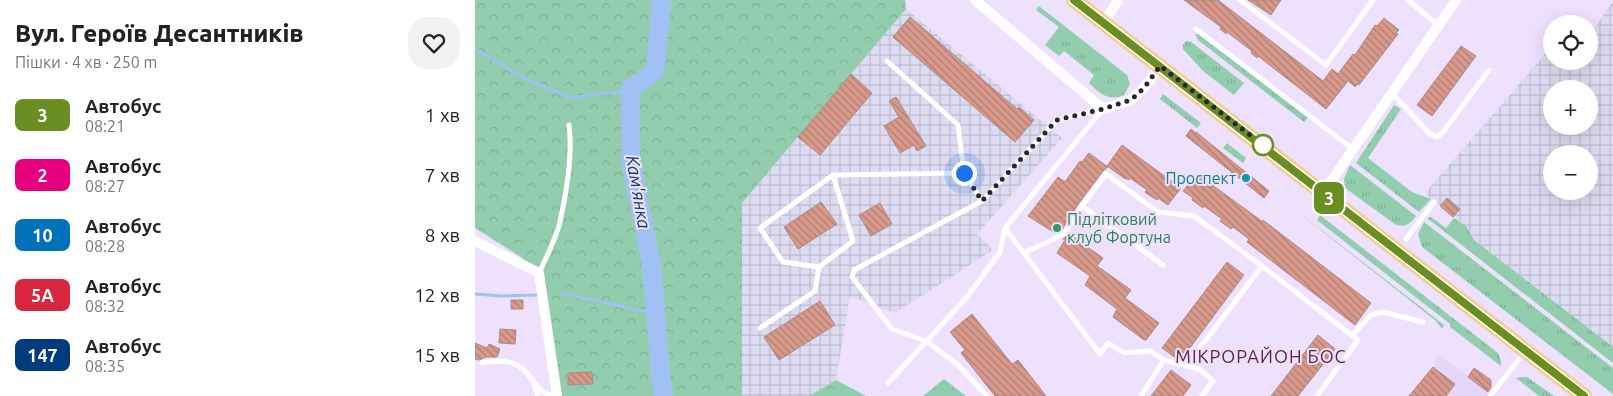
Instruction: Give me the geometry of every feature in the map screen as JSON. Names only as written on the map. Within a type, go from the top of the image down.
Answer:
[{"type":"main road","points":[[1074,0],[1585,396]]},
{"type":"street","points":[[975,0],[1103,109],[1131,100],[1144,88],[1160,66]]},
{"type":"street","points":[[1104,23],[1118,0]]},
{"type":"street","points":[[1323,193],[1455,0]]},
{"type":"street","points":[[475,241],[539,273],[557,396]]},
{"type":"lane","points":[[1240,0],[1326,64],[1373,0]]},
{"type":"lane","points":[[1408,0],[1438,25]]},
{"type":"lane","points":[[1195,29],[1354,150]]},
{"type":"lane","points":[[887,62],[958,125],[964,173],[982,201]]},
{"type":"lane","points":[[1392,93],[1430,134],[1437,137],[1443,132],[1489,70]]},
{"type":"lane","points":[[987,396],[957,364],[926,341],[892,329],[852,277],[854,270],[982,201],[1057,120],[1103,109]]},
{"type":"lane","points":[[888,383],[967,297],[1000,252],[1005,228],[1103,109]]},
{"type":"lane","points":[[539,273],[558,227],[567,180],[571,142],[569,125]]},
{"type":"lane","points":[[819,267],[783,262],[760,228],[833,175],[964,173]]},
{"type":"lane","points":[[1024,253],[1064,234],[1106,174],[1158,212],[1194,216],[1358,340],[1317,396]]},
{"type":"lane","points":[[760,328],[815,291],[819,267],[853,241],[833,175]]},
{"type":"lane","points":[[1406,239],[1434,202]]},
{"type":"lane","points":[[1082,206],[1163,266]]},
{"type":"lane","points":[[1005,228],[1100,354],[1108,343],[1124,353],[1150,350],[1164,360],[1199,369],[1213,381],[1202,396]]},
{"type":"lane","points":[[1186,366],[1262,266]]},
{"type":"lane","points":[[1352,335],[1371,315],[1382,312],[1423,322]]},
{"type":"lane","points":[[1490,396],[1526,350]]},
{"type":"lane","points":[[482,364],[497,360],[512,363],[525,371],[545,393],[557,396]]},
{"type":"lane","points":[[1141,396],[1164,360]]},
{"type":"lane","points":[[533,382],[538,396]]},
{"type":"shaded area","points":[[1613,1],[1613,347],[1474,240],[1466,226],[1428,196],[1426,192],[1543,56],[1543,70],[1598,70],[1598,23]]},
{"type":"shaded area","points":[[906,9],[1062,138],[977,234],[993,250],[895,313],[850,296],[836,380],[809,396],[742,396],[742,203]]},
{"type":"shaded area","points":[[1438,354],[1494,396],[1409,396],[1433,367]]},
{"type":"green space","points":[[475,0],[905,0],[906,9],[742,203],[742,396],[557,396],[539,273],[521,257],[475,228]]},
{"type":"green space","points":[[1039,6],[1127,75],[1130,84],[1124,95],[1109,97],[1101,93],[1089,83],[1094,75],[1064,51],[1059,56],[1045,45],[1059,27],[1036,10]]},
{"type":"green space","points":[[1195,34],[1198,34],[1308,117],[1304,122],[1198,40]]},
{"type":"green space","points":[[1186,41],[1191,42],[1244,83],[1234,95],[1203,71],[1183,49]]},
{"type":"green space","points":[[1163,94],[1201,123],[1197,128],[1160,99]]},
{"type":"green space","points":[[1394,105],[1401,109],[1368,158],[1412,192],[1431,199],[1419,212],[1356,163]]},
{"type":"green space","points":[[1227,143],[1246,158],[1243,163],[1223,148]]},
{"type":"green space","points":[[1350,165],[1416,216],[1414,219],[1403,226],[1396,225],[1345,188],[1344,179]]},
{"type":"green space","points":[[1289,205],[1444,325],[1442,329],[1435,320]]},
{"type":"green space","points":[[1320,215],[1498,353],[1501,366],[1317,220]]},
{"type":"green space","points":[[1431,217],[1446,228],[1454,218],[1466,226],[1474,240],[1613,347],[1613,363],[1427,218]]},
{"type":"green space","points":[[1424,222],[1613,368],[1613,394],[1422,247],[1418,234]]},
{"type":"green space","points":[[1527,377],[1554,396],[1539,396],[1516,378]]},
{"type":"green space","points":[[944,379],[966,396],[923,396]]},
{"type":"green space","points":[[836,380],[866,396],[809,396]]},
{"type":"building","points":[[1184,0],[1218,0],[1323,81],[1332,69],[1338,74],[1353,54],[1355,55],[1375,25],[1377,26],[1384,18],[1399,30],[1396,33],[1398,34],[1359,85],[1357,84],[1355,87],[1348,81],[1326,109],[1258,56],[1257,58],[1251,53],[1252,51],[1227,32],[1226,34],[1220,29],[1221,27]]},
{"type":"building","points":[[1248,0],[1281,0],[1271,15]]},
{"type":"building","points":[[910,17],[1017,109],[1019,107],[1034,120],[1015,142],[893,37]]},
{"type":"building","points":[[1461,46],[1476,56],[1432,116],[1417,105]]},
{"type":"building","points":[[851,74],[872,93],[820,155],[798,137]]},
{"type":"building","points":[[896,97],[926,146],[917,151],[914,145],[900,153],[884,126],[899,117],[889,101]]},
{"type":"building","points":[[1191,129],[1269,191],[1264,198],[1186,136]]},
{"type":"building","points":[[1122,145],[1181,188],[1168,205],[1158,198],[1157,200],[1149,195],[1145,192],[1147,190],[1130,178],[1129,180],[1124,178],[1107,166]]},
{"type":"building","points":[[1089,153],[1108,167],[1079,203],[1061,231],[1055,233],[1028,216],[1058,177],[1065,182],[1080,161],[1082,162]]},
{"type":"building","points":[[1197,174],[1263,222],[1263,220],[1371,303],[1355,325],[1247,242],[1249,239],[1233,227],[1231,229],[1220,221],[1222,219],[1192,200],[1193,198],[1183,191]]},
{"type":"building","points":[[1447,198],[1460,209],[1453,217],[1440,206]]},
{"type":"building","points":[[821,202],[837,224],[798,249],[784,227]]},
{"type":"building","points":[[880,203],[892,224],[871,236],[859,215]]},
{"type":"building","points":[[1069,234],[1103,258],[1097,266],[1131,290],[1125,298],[1159,323],[1146,340],[1113,317],[1117,309],[1085,285],[1090,276],[1057,253],[1065,240],[1063,239]]},
{"type":"building","points":[[1227,262],[1244,275],[1181,360],[1177,359],[1162,348]]},
{"type":"building","points":[[511,300],[523,300],[523,309],[511,309]]},
{"type":"building","points":[[820,301],[835,325],[779,360],[764,337]]},
{"type":"building","points":[[972,314],[1012,364],[1018,360],[1046,396],[995,396],[961,353],[965,350],[950,332]]},
{"type":"building","points":[[500,329],[516,330],[515,344],[499,343]]},
{"type":"building","points":[[1318,335],[1335,349],[1298,396],[1271,396]]},
{"type":"building","points":[[475,343],[487,348],[489,344],[500,349],[497,357],[475,359]]},
{"type":"building","points":[[1433,367],[1455,384],[1446,396],[1409,396]]},
{"type":"building","points":[[1474,368],[1491,380],[1491,387],[1488,392],[1468,377]]},
{"type":"building","points":[[1171,370],[1191,385],[1183,396],[1151,396]]},
{"type":"building","points":[[592,372],[593,384],[568,385],[568,373]]},
{"type":"waterway","name":"Кам'янка","points":[[662,0],[655,71],[630,90],[631,164],[651,261],[664,396]]},
{"type":"waterway","points":[[475,49],[526,79],[570,98],[630,90]]},
{"type":"waterway","points":[[561,293],[656,314]]},
{"type":"waterway","points":[[475,294],[502,296],[539,295]]},
{"type":"bus line","name":"3","points":[[1074,0],[1584,396]]},
{"type":"place","name":"Проспект","points":[[1246,178]]},
{"type":"place","name":"Підлітковий клуб Фортуна","points":[[1057,228]]},
{"type":"district","name":"МІКРОРАЙОН БОС","points":[[1261,357]]},
{"type":"route","points":[[964,173],[982,201],[1057,120],[1131,100],[1144,88],[1160,66],[1263,145]]}]
